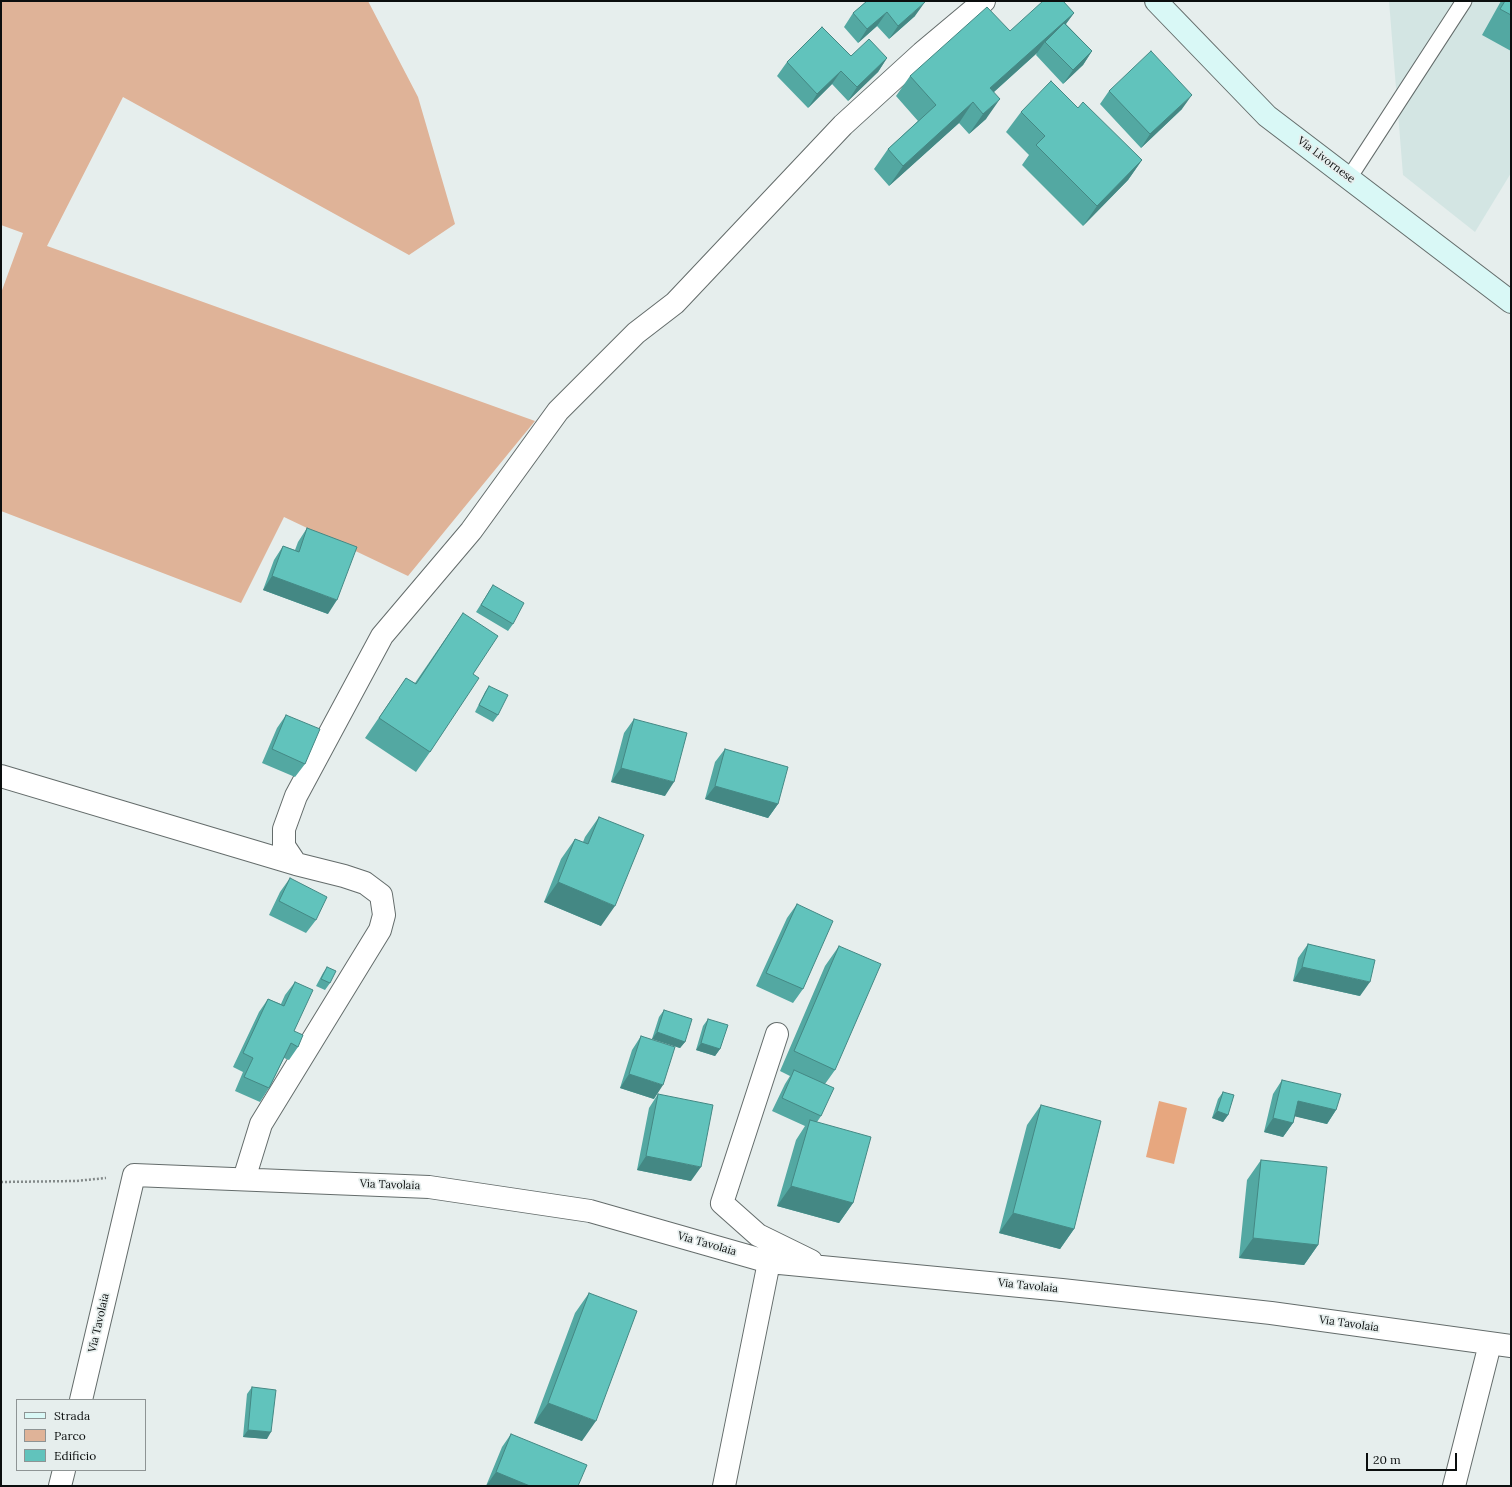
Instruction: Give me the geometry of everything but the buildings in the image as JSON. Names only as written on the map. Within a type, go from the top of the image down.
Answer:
[{"type":"main road","name":"Via Livornese","points":[[1156,1],[1267,116],[1511,302]]},
{"type":"street","points":[[296,864],[284,846],[284,829],[296,796],[382,636],[471,530],[558,411],[636,333],[675,303],[843,125],[922,53],[984,1]]},
{"type":"street","points":[[1,776],[296,864],[365,883],[381,895],[384,915],[380,930],[261,1124],[244,1179]]},
{"type":"street","points":[[777,1034],[722,1203],[758,1235],[823,1267]]},
{"type":"street","name":"Via Tavolaia","points":[[81,1399],[134,1175],[430,1187],[590,1211],[769,1262],[1062,1290],[1263,1312],[1500,1345]]},
{"type":"street","points":[[724,1486],[769,1262]]},
{"type":"street","points":[[1454,1486],[1500,1345]]},
{"type":"street","points":[[60,1486],[64,1471]]},
{"type":"lane","points":[[1349,178],[1464,1]]},
{"type":"path","points":[[1,1182],[76,1181],[134,1175]]},
{"type":"shaded area","points":[[1389,1],[1511,1],[1511,173],[1475,232],[1403,175]]},
{"type":"shaded area","points":[[1159,1101],[1187,1108],[1174,1164],[1146,1157]]},
{"type":"green space","points":[[1,1],[368,1],[418,97],[455,224],[409,255],[123,97],[47,246],[535,421],[408,576],[284,517],[241,603],[1,511],[1,293],[23,233],[1,225]]}]
